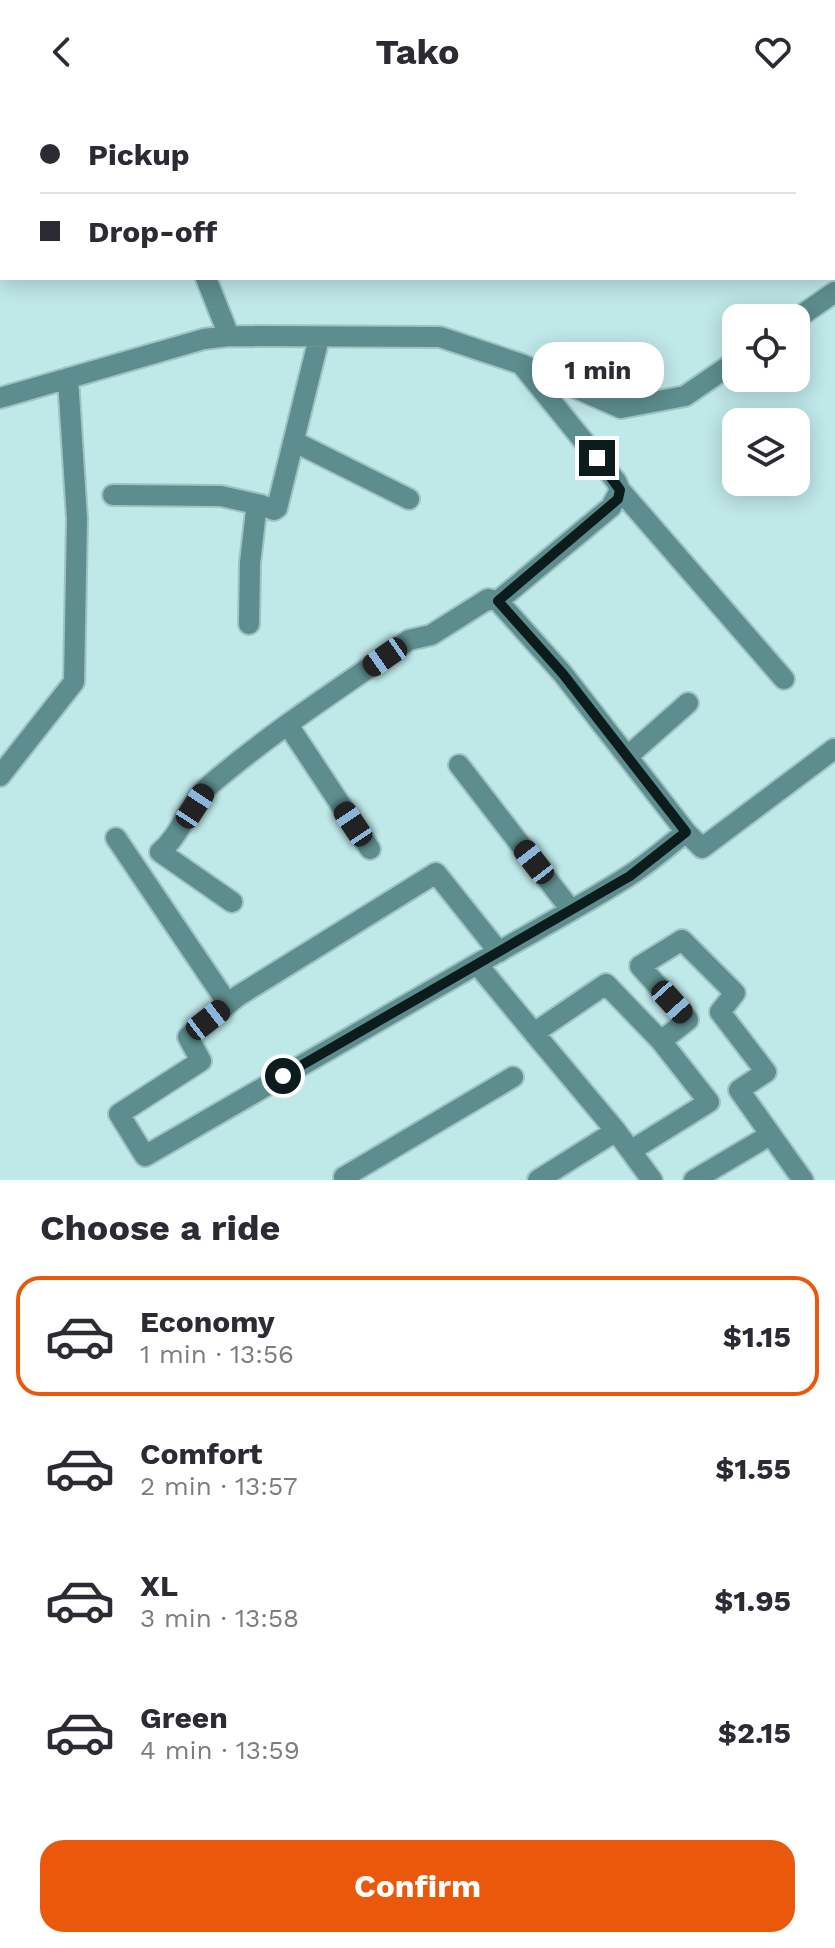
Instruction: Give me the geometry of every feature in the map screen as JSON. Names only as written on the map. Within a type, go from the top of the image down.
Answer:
[{"type":"street","points":[[207,280],[229,336]]},
{"type":"street","points":[[810,309],[835,292]]},
{"type":"street","points":[[0,398],[204,339],[229,336],[440,337],[521,364],[621,408],[685,396],[722,371]]},
{"type":"street","points":[[113,495],[221,496],[274,510],[277,508],[319,338]]},
{"type":"street","points":[[521,364],[616,481],[620,490],[784,679]]},
{"type":"street","points":[[0,776],[74,682],[77,519],[68,378]]},
{"type":"street","points":[[295,442],[409,499]]},
{"type":"street","points":[[498,601],[611,507],[618,499],[620,490]]},
{"type":"street","points":[[249,624],[250,563],[256,511],[261,505]]},
{"type":"street","points":[[232,902],[160,852],[170,844],[207,787],[288,725],[409,640],[431,635],[488,599],[498,601],[529,632],[686,832],[702,848],[834,749]]},
{"type":"street","points":[[628,756],[688,703]]},
{"type":"street","points":[[288,725],[370,849]]},
{"type":"street","points":[[459,765],[571,910]]},
{"type":"street","points":[[499,952],[436,873],[228,1004],[188,1037],[201,1061],[119,1114],[145,1156],[499,952],[630,876],[686,832]]},
{"type":"street","points":[[116,838],[228,1004]]},
{"type":"street","points":[[661,1041],[688,1020],[640,966],[682,940],[735,993],[720,1012],[766,1072],[739,1090],[803,1180]]},
{"type":"street","points":[[477,964],[632,1150],[652,1180]]},
{"type":"street","points":[[534,1033],[606,984],[661,1041],[709,1102],[632,1150]]},
{"type":"street","points":[[346,1180],[344,1177],[513,1077]]},
{"type":"street","points":[[538,1180],[616,1131]]},
{"type":"street","points":[[694,1180],[770,1135]]},
{"type":"route","points":[[283,1076],[630,876],[686,832],[529,632],[498,601],[618,499],[620,490],[616,481],[597,458]]}]
